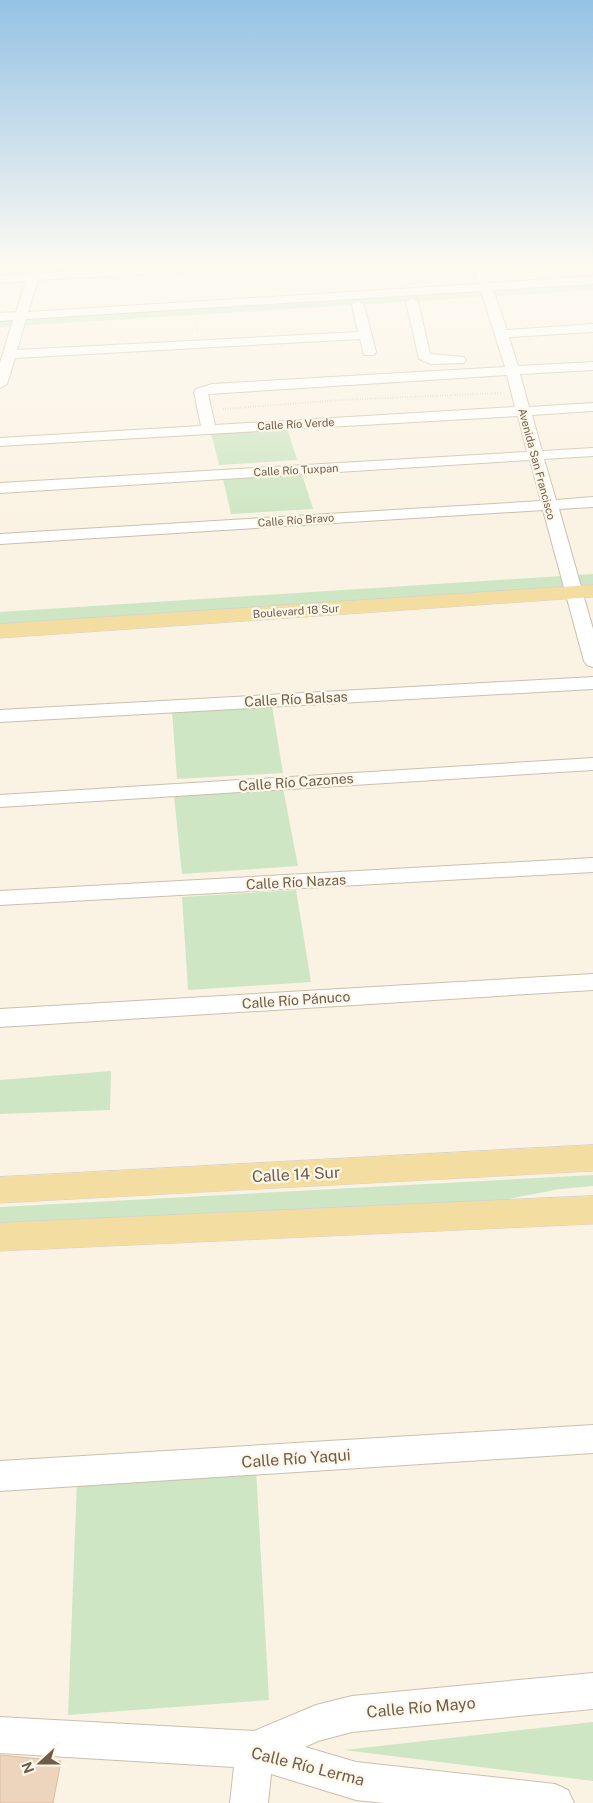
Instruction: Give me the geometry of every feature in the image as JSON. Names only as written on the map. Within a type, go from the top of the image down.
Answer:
[{"type":"main road","name":"Boulevard 18 Sur","points":[[0,631],[579,586],[593,574]]},
{"type":"main road","name":"Boulevard 18 Sur","points":[[0,612],[579,586]]},
{"type":"main road","name":"Calle 14 Sur","points":[[0,1190],[593,1158]]},
{"type":"main road","points":[[510,1213],[553,1200],[593,1194]]},
{"type":"main road","points":[[0,1237],[593,1210]]},
{"type":"street","points":[[0,384],[3,367],[10,354],[61,351]]},
{"type":"street","points":[[424,351],[426,358],[510,366]]},
{"type":"street","name":"Avenida San Francisco","points":[[506,351],[548,504],[579,586],[593,661]]},
{"type":"street","points":[[209,430],[200,392],[204,390],[510,366],[593,366]]},
{"type":"street","name":"Calle Río Verde","points":[[0,442],[593,407]]},
{"type":"street","name":"Calle Río Tuxpan","points":[[0,488],[593,452]]},
{"type":"street","name":"Calle Río Bravo","points":[[0,539],[593,502]]},
{"type":"street","name":"Calle Río Balsas","points":[[0,716],[593,683]]},
{"type":"street","name":"Calle Río Cazones","points":[[0,801],[593,764]]},
{"type":"street","name":"Calle Río Nazas","points":[[0,898],[593,865]]},
{"type":"street","name":"Calle Río Pánuco","points":[[0,1018],[593,982]]},
{"type":"street","name":"Calle Río Yaqui","points":[[0,1476],[593,1439]]},
{"type":"street","name":"Calle Río Mayo","points":[[255,1750],[316,1723],[352,1714],[593,1691]]},
{"type":"street","name":"Calle Río Lerma","points":[[0,1735],[255,1750],[318,1771],[356,1781],[555,1803]]},
{"type":"street","points":[[249,1803],[255,1750]]},
{"type":"path","points":[[205,410],[340,400],[517,392]]},
{"type":"green space","points":[[287,428],[297,460],[219,465],[211,433]]},
{"type":"green space","points":[[302,474],[313,509],[231,514],[223,479]]},
{"type":"green space","points":[[593,574],[593,591],[0,631],[0,612]]},
{"type":"green space","points":[[272,706],[283,773],[177,779],[172,711]]},
{"type":"green space","points":[[283,788],[298,866],[182,874],[174,796]]},
{"type":"green space","points":[[296,890],[311,982],[188,990],[182,897]]},
{"type":"green space","points":[[111,1071],[110,1110],[0,1114],[0,1080]]},
{"type":"green space","points":[[593,1175],[593,1186],[560,1189],[497,1201],[0,1227],[0,1207]]},
{"type":"green space","points":[[256,1469],[269,1700],[68,1715],[77,1481]]},
{"type":"green space","points":[[593,1722],[593,1781],[344,1750]]},
{"type":"building","points":[[0,1755],[61,1761],[53,1803],[0,1803]]}]
